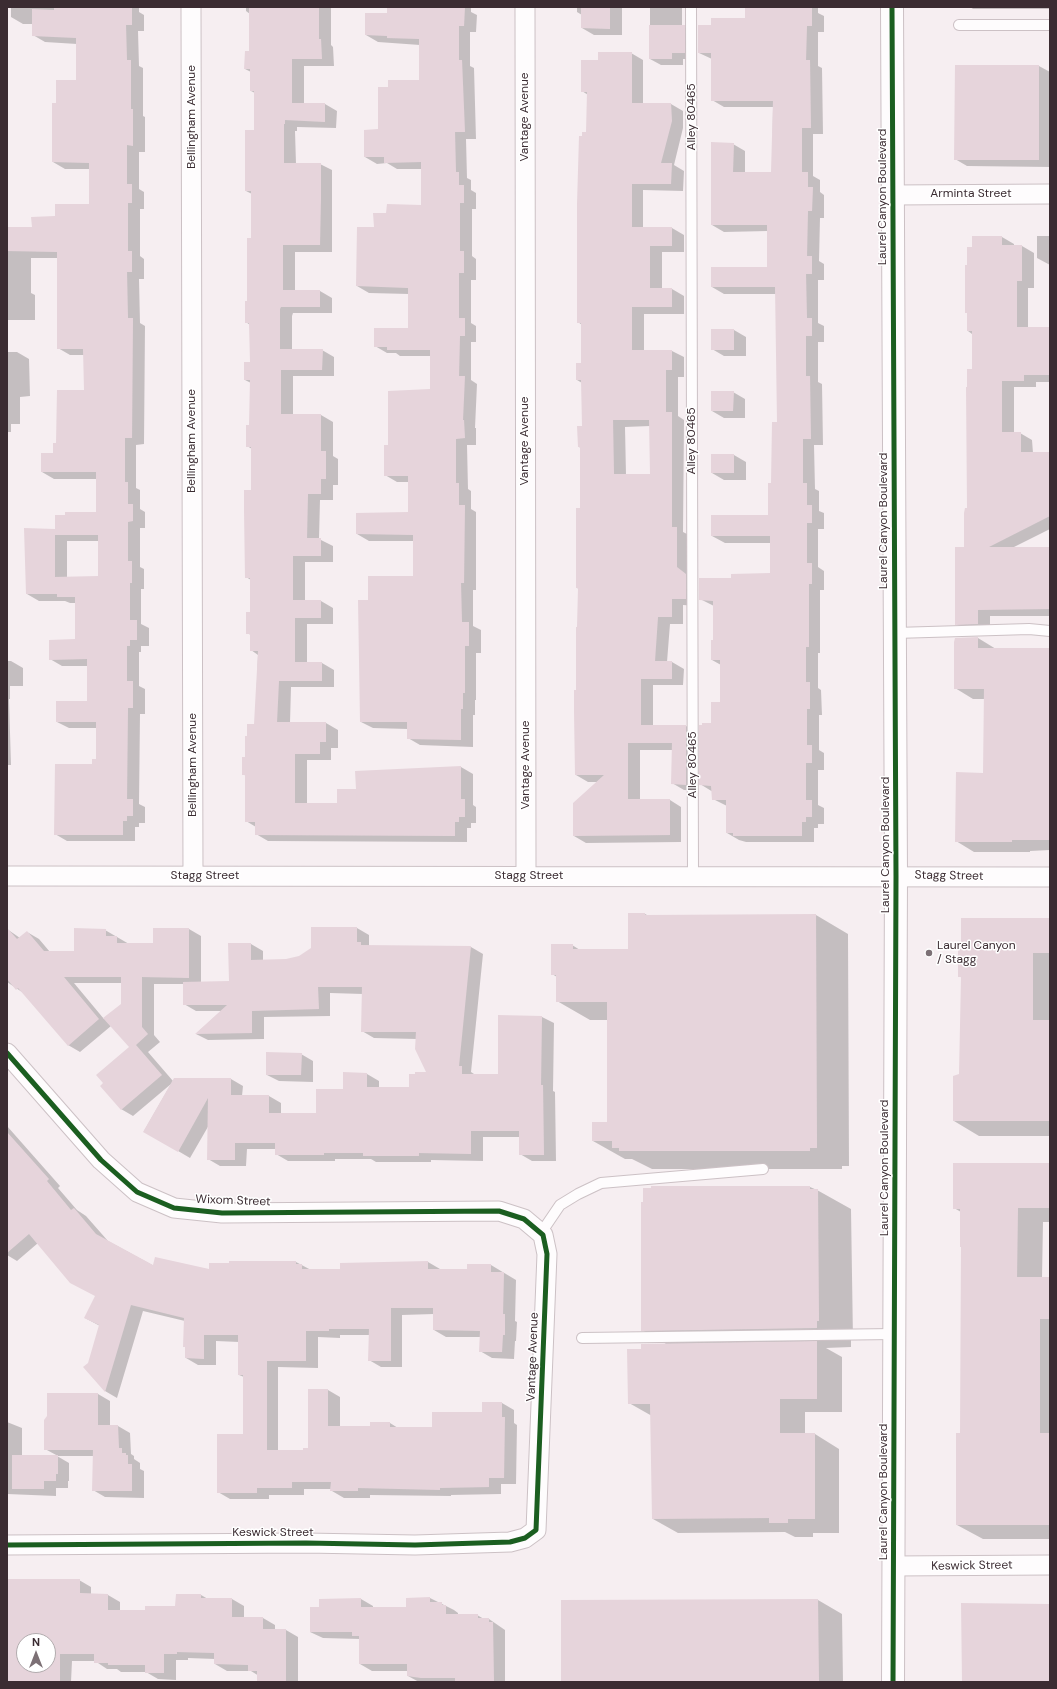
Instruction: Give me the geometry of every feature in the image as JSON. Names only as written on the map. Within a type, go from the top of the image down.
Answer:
[{"type":"main road","name":"Laurel Canyon Boulevard","points":[[892,7],[896,876],[894,1682]]},
{"type":"street","name":"Bellingham Avenue","points":[[191,7],[193,876]]},
{"type":"street","name":"Vantage Avenue","points":[[525,7],[526,876]]},
{"type":"street","name":"Arminta Street","points":[[893,194],[1050,194]]},
{"type":"street","name":"Stagg Street","points":[[7,876],[1050,877]]},
{"type":"street","name":"Wixom Street","points":[[7,1052],[107,1165],[137,1192],[174,1208],[222,1214],[499,1211],[524,1219],[541,1234]]},
{"type":"street","name":"Vantage Avenue","points":[[536,1530],[547,1254],[543,1235],[541,1234]]},
{"type":"street","name":"Keswick Street","points":[[7,1545],[306,1543],[415,1545],[510,1542],[525,1538],[536,1530]]},
{"type":"street","name":"Keswick Street","points":[[894,1566],[1050,1565]]},
{"type":"lane","name":"Alley 80465","points":[[692,7],[693,876]]},
{"type":"lane","points":[[959,25],[1050,25]]},
{"type":"lane","points":[[895,633],[1028,629],[1050,631]]},
{"type":"lane","points":[[541,1234],[560,1205],[601,1183],[762,1169]]},
{"type":"lane","points":[[582,1338],[894,1334]]},
{"type":"building","points":[[54,7],[132,7],[132,25],[126,25],[127,60],[131,60],[131,109],[133,109],[133,146],[127,145],[127,184],[132,184],[132,203],[128,203],[128,251],[132,251],[132,272],[127,272],[128,318],[133,318],[132,438],[125,438],[125,482],[128,482],[128,504],[133,504],[133,521],[128,522],[128,561],[132,561],[132,583],[130,583],[130,620],[137,620],[137,640],[130,640],[130,646],[127,646],[127,681],[133,681],[133,708],[128,708],[127,799],[133,799],[133,816],[127,816],[127,821],[123,821],[123,835],[54,835],[55,764],[92,764],[92,759],[96,759],[96,722],[56,722],[56,701],[87,701],[87,659],[49,660],[49,640],[75,639],[75,597],[57,597],[57,594],[26,594],[24,528],[55,529],[55,515],[65,515],[65,512],[96,512],[96,472],[41,472],[41,453],[53,453],[53,443],[56,443],[57,390],[84,390],[83,349],[57,349],[57,252],[7,251],[7,227],[32,227],[31,217],[55,216],[55,204],[89,204],[89,163],[52,162],[52,103],[56,103],[56,80],[76,80],[76,38],[32,36],[32,9],[54,10]],"holes":[[[55,535],[98,535],[98,576],[55,577]]]},
{"type":"building","points":[[249,7],[319,7],[319,39],[321,39],[322,59],[292,59],[292,103],[325,103],[325,122],[285,120],[284,124],[284,163],[321,163],[321,198],[320,245],[283,245],[283,290],[320,290],[320,307],[281,307],[280,349],[323,349],[322,370],[281,370],[281,414],[321,414],[321,451],[326,451],[326,479],[321,479],[321,494],[308,494],[307,538],[321,538],[321,556],[293,556],[293,600],[321,600],[321,618],[295,618],[295,662],[322,662],[322,681],[279,681],[277,722],[326,722],[326,742],[320,742],[320,754],[295,754],[295,803],[337,803],[337,789],[356,789],[355,771],[461,766],[461,799],[465,799],[465,817],[459,817],[459,822],[455,822],[455,836],[255,835],[255,822],[245,822],[245,775],[242,775],[242,757],[245,757],[245,736],[247,736],[247,724],[254,724],[258,651],[250,651],[250,634],[246,634],[246,612],[250,612],[250,578],[245,578],[244,511],[244,490],[251,490],[251,447],[246,447],[246,425],[249,425],[250,380],[244,380],[244,362],[250,362],[249,323],[245,323],[245,301],[247,301],[247,238],[251,238],[251,191],[245,191],[245,130],[254,130],[254,91],[250,91],[250,69],[244,69],[245,51],[249,51]]},
{"type":"building","points":[[387,7],[465,7],[464,26],[459,26],[459,60],[462,60],[465,132],[455,132],[456,172],[459,172],[459,185],[464,185],[464,203],[460,203],[460,251],[464,251],[464,273],[459,273],[459,318],[465,318],[465,336],[460,336],[459,376],[465,376],[463,420],[465,438],[456,439],[456,483],[459,483],[459,505],[465,505],[464,583],[461,583],[462,622],[469,622],[469,646],[465,646],[465,693],[463,693],[463,709],[461,709],[461,740],[407,739],[407,722],[360,722],[358,600],[368,600],[368,576],[413,576],[413,535],[356,534],[356,513],[408,512],[408,476],[384,476],[384,445],[388,445],[388,391],[430,389],[430,350],[387,350],[387,347],[374,347],[374,328],[408,328],[408,288],[356,286],[357,227],[374,227],[373,213],[386,213],[387,204],[421,205],[421,162],[384,163],[384,157],[364,157],[364,130],[378,129],[378,87],[388,87],[388,80],[419,80],[419,39],[387,38],[387,36],[365,35],[365,13],[387,13]]},
{"type":"building","points":[[581,7],[610,7],[610,29],[581,28]]},
{"type":"building","points":[[745,7],[812,8],[812,26],[807,26],[806,60],[810,60],[811,128],[802,128],[802,172],[808,172],[808,187],[813,187],[812,211],[808,211],[807,256],[812,256],[812,274],[806,274],[807,318],[812,318],[812,336],[806,336],[806,376],[810,376],[811,439],[803,439],[803,483],[807,483],[807,505],[812,505],[812,523],[807,523],[807,563],[812,563],[812,584],[809,584],[809,647],[806,647],[806,682],[810,682],[810,709],[807,709],[807,745],[812,745],[812,763],[806,763],[806,800],[812,800],[812,817],[806,817],[806,822],[802,822],[802,836],[733,836],[733,833],[726,833],[726,800],[712,800],[711,786],[699,785],[699,725],[702,725],[702,723],[711,723],[711,702],[720,702],[720,660],[711,660],[711,640],[713,640],[713,601],[699,600],[699,578],[731,578],[731,574],[770,573],[770,536],[711,536],[711,515],[768,515],[768,483],[771,483],[772,422],[777,422],[775,287],[711,287],[711,267],[767,267],[767,225],[711,225],[711,142],[734,143],[733,172],[771,172],[773,101],[711,101],[711,53],[698,53],[698,25],[711,25],[711,18],[745,18]]},
{"type":"building","points":[[649,25],[685,25],[685,53],[672,53],[672,59],[649,59]]},
{"type":"building","points":[[598,52],[632,52],[632,103],[671,103],[672,121],[661,163],[672,163],[671,184],[632,184],[632,227],[672,227],[672,246],[650,246],[650,288],[672,288],[672,307],[632,307],[632,350],[672,350],[672,370],[666,370],[666,412],[672,412],[672,527],[677,527],[677,567],[686,574],[686,599],[672,599],[672,617],[658,617],[655,661],[672,661],[672,679],[641,679],[641,725],[686,725],[686,785],[671,784],[672,743],[628,743],[628,799],[670,799],[670,835],[573,836],[573,803],[604,775],[575,775],[574,712],[574,690],[576,690],[576,627],[578,588],[576,588],[576,508],[580,508],[580,447],[578,447],[577,426],[582,426],[581,380],[576,380],[576,363],[581,363],[581,323],[577,323],[577,204],[579,136],[582,136],[582,132],[586,132],[587,92],[581,92],[581,60],[598,60]],"holes":[[[613,420],[649,420],[650,474],[614,474]]]},
{"type":"building","points":[[955,65],[1039,65],[1039,160],[954,160]]},
{"type":"building","points":[[972,236],[1002,236],[1002,245],[1022,245],[1022,281],[1017,281],[1017,327],[1050,327],[1050,375],[1024,375],[1024,381],[1002,381],[1002,432],[1021,432],[1021,452],[1050,452],[1050,516],[989,547],[1050,547],[1050,609],[978,610],[978,624],[955,625],[955,547],[964,547],[964,513],[965,508],[967,508],[966,387],[967,369],[972,369],[972,331],[967,331],[967,313],[965,313],[965,265],[967,265],[967,247],[972,247]]},
{"type":"building","points":[[711,329],[734,329],[734,350],[711,350]]},
{"type":"building","points":[[711,391],[734,391],[733,411],[711,411]]},
{"type":"building","points":[[711,454],[734,454],[734,473],[711,473]]},
{"type":"building","points":[[978,637],[978,648],[1050,648],[1050,840],[955,842],[956,772],[983,773],[984,689],[954,689],[954,642],[955,638]]},
{"type":"building","points":[[628,913],[645,913],[645,915],[816,914],[817,1148],[810,1148],[810,1151],[619,1151],[619,1148],[612,1148],[612,1141],[592,1141],[592,1122],[607,1122],[607,1002],[556,1002],[556,975],[551,975],[551,944],[573,944],[573,949],[628,949]]},
{"type":"building","points":[[961,918],[1050,918],[1050,953],[1033,953],[1033,1020],[1050,1020],[1050,1121],[953,1121],[953,1076],[959,1074],[961,977],[958,977],[958,949],[961,949]]},
{"type":"building","points":[[311,927],[357,927],[357,942],[361,942],[361,945],[471,946],[459,1066],[462,1066],[462,1074],[498,1074],[498,1015],[542,1016],[541,1085],[543,1085],[544,1155],[519,1155],[519,1131],[471,1131],[471,1154],[419,1153],[419,1156],[363,1156],[363,1153],[324,1153],[324,1155],[275,1155],[275,1143],[235,1143],[235,1160],[207,1160],[208,1098],[178,1152],[143,1132],[174,1078],[231,1078],[231,1095],[269,1095],[269,1113],[316,1113],[316,1089],[343,1089],[343,1072],[367,1073],[367,1087],[409,1087],[409,1074],[415,1074],[415,1072],[426,1072],[415,1049],[416,1032],[361,1032],[362,987],[318,987],[319,1009],[252,1011],[252,1033],[195,1034],[227,1005],[183,1005],[183,982],[229,981],[228,943],[251,943],[251,960],[286,959],[299,956],[311,948]]},
{"type":"building","points":[[7,928],[17,939],[27,931],[44,951],[74,951],[74,928],[106,929],[106,936],[117,936],[117,943],[153,943],[153,928],[189,928],[189,978],[142,977],[142,1027],[148,1034],[136,1045],[162,1075],[121,1110],[100,1086],[103,1083],[96,1075],[129,1047],[103,1018],[121,1004],[121,977],[64,977],[99,1019],[68,1046],[18,988],[16,990],[7,979]]},
{"type":"building","points":[[266,1052],[302,1053],[301,1075],[266,1075]]},
{"type":"building","points":[[7,1132],[49,1179],[47,1181],[71,1210],[74,1208],[96,1234],[153,1265],[155,1257],[209,1269],[209,1263],[229,1263],[229,1261],[296,1261],[296,1264],[302,1264],[302,1269],[340,1269],[340,1263],[428,1261],[428,1269],[467,1269],[467,1264],[491,1264],[491,1272],[504,1272],[503,1314],[505,1314],[505,1335],[503,1335],[502,1352],[479,1352],[480,1331],[433,1330],[433,1308],[391,1308],[391,1361],[368,1361],[369,1329],[329,1329],[329,1331],[306,1331],[306,1361],[267,1361],[267,1450],[303,1450],[303,1448],[308,1448],[308,1389],[328,1389],[328,1426],[370,1426],[370,1422],[390,1422],[390,1427],[432,1427],[432,1412],[482,1412],[482,1402],[502,1402],[502,1417],[505,1417],[504,1478],[489,1478],[489,1487],[440,1488],[440,1490],[358,1488],[358,1491],[330,1491],[331,1482],[292,1482],[292,1488],[257,1488],[257,1493],[217,1493],[217,1434],[243,1434],[243,1375],[238,1375],[238,1335],[204,1335],[204,1359],[185,1358],[185,1347],[183,1347],[184,1318],[131,1305],[105,1392],[83,1367],[88,1363],[99,1325],[84,1318],[95,1296],[70,1283],[29,1234],[7,1253]]},
{"type":"building","points":[[953,1163],[1050,1163],[1050,1208],[1018,1208],[1017,1277],[1050,1277],[1050,1319],[1040,1319],[1040,1433],[1050,1433],[1050,1525],[956,1525],[956,1433],[960,1433],[961,1247],[960,1209],[953,1209]]},
{"type":"building","points":[[651,1186],[810,1186],[810,1189],[818,1189],[819,1321],[817,1321],[817,1328],[641,1331],[641,1202],[643,1202],[643,1188],[651,1188]]},
{"type":"building","points":[[817,1341],[817,1399],[780,1399],[780,1433],[815,1433],[815,1519],[788,1519],[788,1523],[769,1523],[769,1518],[652,1519],[650,1404],[628,1404],[627,1349],[641,1349],[641,1344]]},
{"type":"building","points":[[47,1393],[98,1393],[98,1425],[118,1425],[119,1448],[122,1448],[122,1453],[126,1453],[126,1455],[128,1455],[128,1464],[132,1464],[132,1491],[92,1491],[93,1450],[44,1450],[44,1420],[47,1416]]},
{"type":"building","points":[[12,1455],[58,1455],[58,1474],[56,1474],[56,1481],[44,1481],[44,1489],[12,1489]]},
{"type":"building","points":[[7,1579],[80,1579],[80,1593],[108,1594],[108,1610],[145,1610],[145,1606],[175,1606],[176,1594],[201,1594],[201,1598],[232,1598],[232,1617],[263,1617],[263,1629],[286,1629],[286,1682],[257,1682],[257,1671],[248,1671],[248,1665],[214,1664],[214,1653],[177,1652],[177,1654],[164,1654],[164,1673],[145,1673],[145,1665],[108,1665],[108,1663],[94,1663],[94,1654],[60,1654],[60,1682],[7,1682]]},
{"type":"building","points":[[430,1597],[430,1602],[442,1602],[442,1605],[446,1605],[446,1614],[478,1614],[478,1618],[489,1618],[489,1622],[493,1622],[494,1682],[455,1682],[455,1678],[421,1678],[407,1676],[407,1664],[359,1664],[359,1636],[352,1636],[352,1632],[310,1632],[310,1607],[319,1607],[319,1599],[361,1598],[361,1607],[406,1607],[406,1598]]},
{"type":"building","points":[[818,1599],[819,1682],[561,1682],[561,1600]]},
{"type":"building","points":[[961,1603],[1050,1604],[1050,1682],[962,1682]]},
{"type":"cycle path","points":[[892,7],[896,876],[893,1682]]},
{"type":"cycle path","points":[[7,1053],[101,1160],[137,1192],[174,1208],[222,1213],[499,1211],[524,1219],[543,1235],[547,1254],[536,1530],[525,1538],[510,1542],[415,1545],[306,1543],[7,1545]]},
{"type":"place","name":"Laurel Canyon / Stagg","points":[[929,953]]}]
